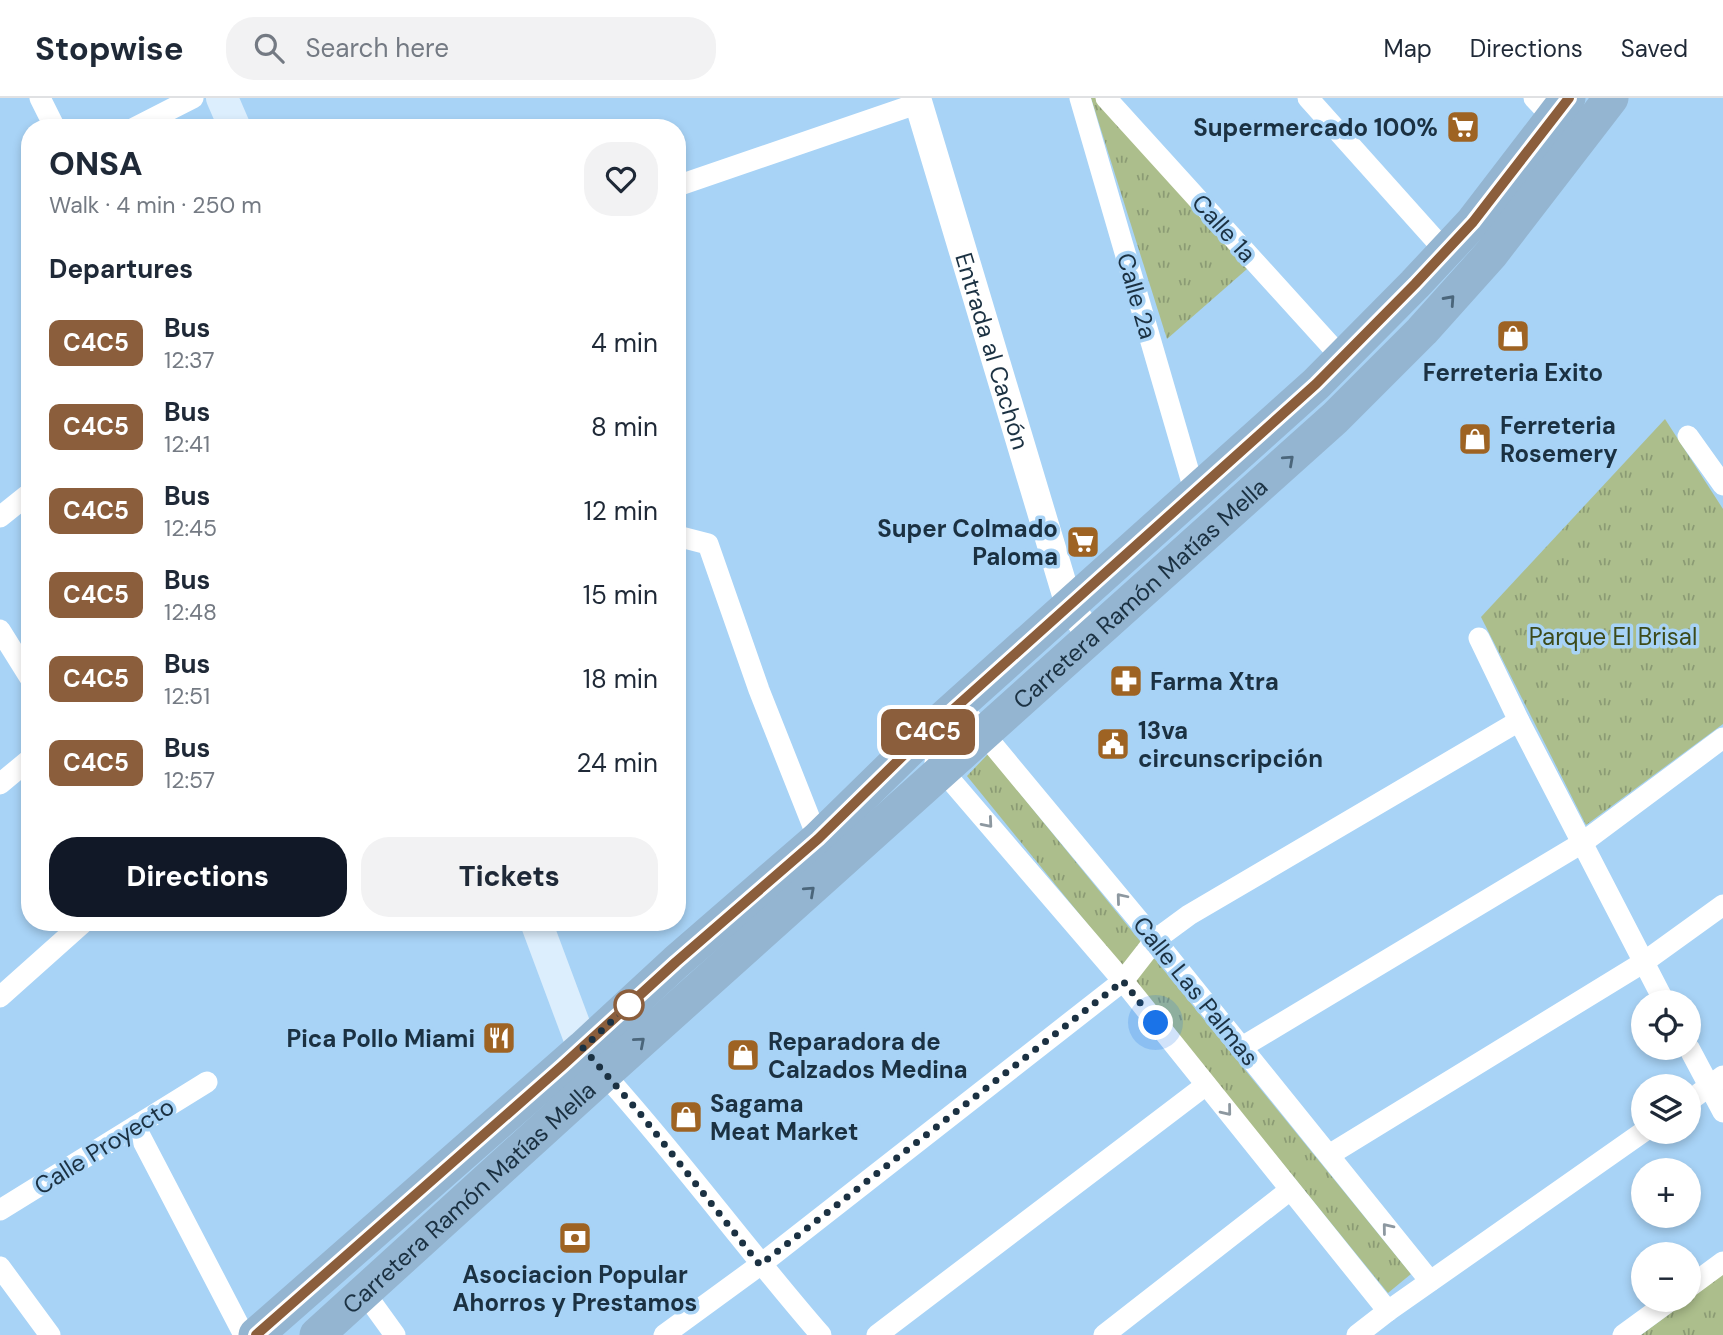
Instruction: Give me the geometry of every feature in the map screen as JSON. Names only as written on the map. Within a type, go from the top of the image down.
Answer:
[{"type":"main road","points":[[222,98],[231,119]]},
{"type":"main road","name":"Carretera Ramón Matías Mella","points":[[256,1335],[943,771],[1335,418],[1422,331],[1491,254],[1611,98]]},
{"type":"main road","name":"Carretera Ramón Matías Mella","points":[[317,1335],[364,1292],[593,1061],[676,962],[818,839],[917,742],[1195,494],[1342,358],[1473,222],[1552,105]]},
{"type":"main road","points":[[541,931],[593,1061]]},
{"type":"street","points":[[40,98],[50,119]]},
{"type":"street","points":[[152,119],[193,98]]},
{"type":"street","name":"Calle 2a","points":[[1080,98],[1195,494]]},
{"type":"street","name":"Calle 1a","points":[[1106,98],[1342,358]]},
{"type":"street","points":[[1308,98],[1446,252]]},
{"type":"street","points":[[686,183],[918,101]]},
{"type":"street","name":"Entrada al Cachón","points":[[918,101],[1069,605],[1092,638]]},
{"type":"street","points":[[1688,436],[1721,476]]},
{"type":"street","points":[[0,517],[21,500]]},
{"type":"street","points":[[686,538],[708,544],[759,690],[818,839]]},
{"type":"street","points":[[0,630],[21,664]]},
{"type":"street","points":[[1479,638],[1658,990]]},
{"type":"street","name":"Calle Las Palmas","points":[[959,704],[1155,940],[1430,1281]]},
{"type":"street","points":[[664,1335],[760,1265],[1123,981],[1155,940],[1189,915],[1519,721]]},
{"type":"street","points":[[1242,1047],[1582,843],[1723,738]]},
{"type":"street","name":"Calle Las Palmas","points":[[917,742],[1123,981],[1388,1311]]},
{"type":"street","points":[[0,784],[21,766]]},
{"type":"street","points":[[1329,1155],[1644,962],[1723,905]]},
{"type":"street","points":[[0,997],[74,931]]},
{"type":"street","points":[[1699,1060],[1716,1081],[1723,1112]]},
{"type":"street","points":[[593,1061],[638,1111],[760,1265],[821,1335]]},
{"type":"street","points":[[1701,1092],[1716,1081]]},
{"type":"street","name":"Calle Proyecto","points":[[0,1210],[207,1082]]},
{"type":"street","points":[[877,1335],[1206,1085]]},
{"type":"street","points":[[136,1128],[244,1335]]},
{"type":"street","points":[[1357,1335],[1631,1140]]},
{"type":"street","points":[[1104,1335],[1290,1190]]},
{"type":"street","points":[[1701,1278],[1723,1262]]},
{"type":"street","points":[[0,1267],[50,1335]]},
{"type":"street","points":[[364,1292],[394,1335]]},
{"type":"street","points":[[1623,1335],[1655,1312]]},
{"type":"green space","points":[[1091,98],[1096,98],[1247,269],[1167,339]]},
{"type":"green space","name":"Parque El Brisal","points":[[1665,419],[1723,509],[1723,724],[1586,825],[1481,617]]},
{"type":"green space","points":[[988,754],[1411,1274],[1388,1293],[967,776]]},
{"type":"green space","points":[[1723,1274],[1723,1335],[1641,1335],[1672,1312],[1701,1312],[1701,1290]]},
{"type":"bus line","name":"C4C5","points":[[256,1335],[818,839],[917,742],[1316,384],[1473,222],[1569,98]]},
{"type":"place","name":"Supermercado 100%","points":[[1463,127]]},
{"type":"place","name":"Ferreteria Exito","points":[[1513,336]]},
{"type":"place","name":"Ferreteria Rosemery","points":[[1475,439]]},
{"type":"place","name":"Super Colmado Paloma","points":[[1083,542]]},
{"type":"place","name":"Farma Xtra","points":[[1126,681]]},
{"type":"place","name":"13va circunscripción","points":[[1113,744]]},
{"type":"place","name":"Pica Pollo Miami","points":[[499,1038]]},
{"type":"place","name":"Reparadora de Calzados Medina","points":[[743,1055]]},
{"type":"place","name":"Sagama Meat Market","points":[[686,1117]]},
{"type":"place","name":"Asociacion Popular Ahorros y Prestamos","points":[[575,1238]]},
{"type":"route","points":[[629,1005],[583,1048],[638,1111],[760,1265],[1123,981],[1156,1023]]}]
